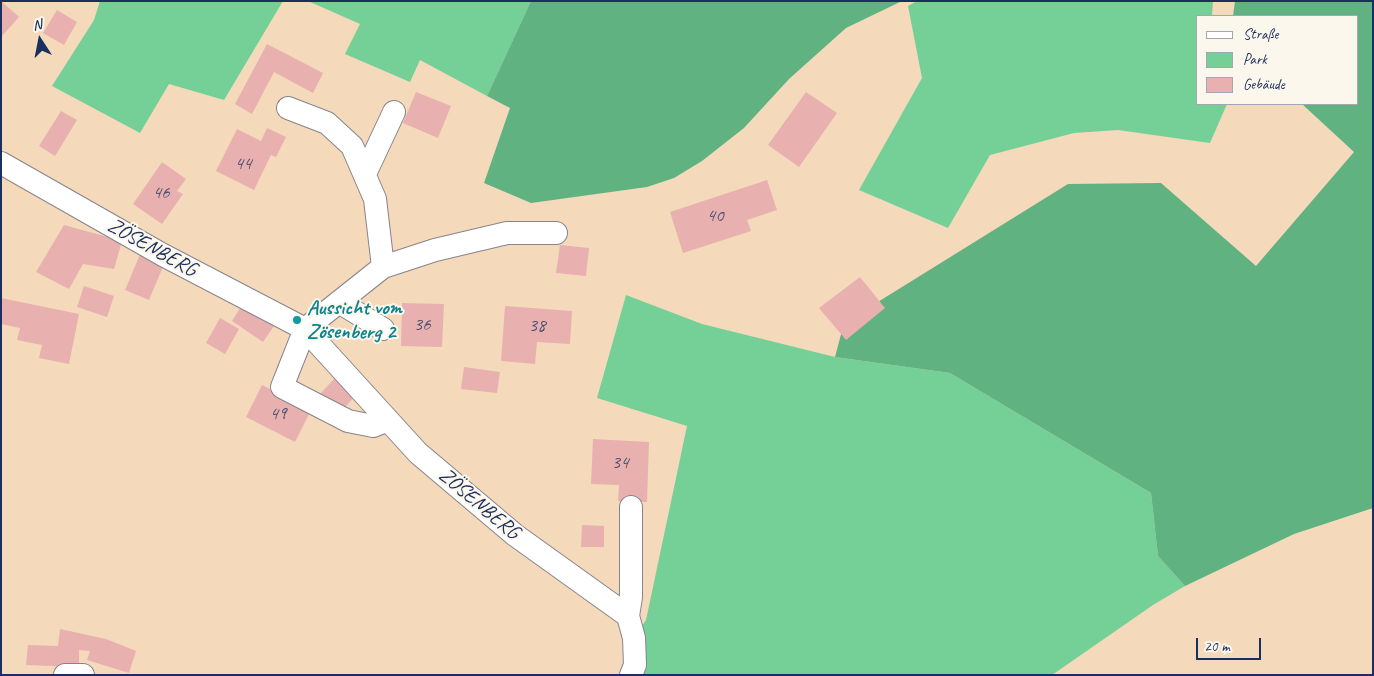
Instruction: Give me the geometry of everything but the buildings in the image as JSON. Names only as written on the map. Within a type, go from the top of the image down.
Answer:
[{"type":"street","points":[[288,108],[327,123],[352,146],[376,199],[383,267]]},
{"type":"street","points":[[365,174],[394,112]]},
{"type":"street","name":"ZÖSENBERG","points":[[1,163],[163,254],[305,329],[418,453],[515,535],[628,616]]},
{"type":"street","points":[[388,420],[373,426],[348,421],[282,387],[305,329],[383,267],[435,250],[507,233],[556,233]]},
{"type":"street","points":[[339,302],[383,330]]},
{"type":"street","points":[[630,507],[631,597],[628,616],[634,638],[635,665],[631,675]]},
{"type":"street","points":[[65,675],[83,675]]},
{"type":"green space","points":[[100,1],[283,1],[224,100],[169,84],[140,133],[52,86],[94,20]]},
{"type":"green space","points":[[308,1],[531,1],[487,96],[420,60],[410,82],[345,54],[360,24]]},
{"type":"green space","points":[[531,1],[902,1],[846,28],[789,79],[744,128],[702,161],[674,178],[647,187],[531,203],[484,183],[510,108],[487,96]]},
{"type":"green space","points":[[917,1],[1213,1],[1212,15],[1196,15],[1196,105],[1227,105],[1210,143],[1118,130],[1074,133],[990,155],[948,228],[859,190],[922,78],[908,6]]},
{"type":"green space","points":[[1235,1],[1373,1],[1373,508],[1294,534],[1185,586],[1158,556],[1151,493],[950,373],[835,357],[844,323],[1068,184],[1161,183],[1256,266],[1354,152],[1303,105],[1359,105],[1359,15],[1233,15]]},
{"type":"green space","points":[[626,295],[702,324],[835,357],[950,373],[1151,493],[1158,556],[1185,586],[1153,605],[1052,675],[631,675],[634,638],[646,620],[687,426],[597,398]]},
{"type":"place","name":"Aussicht vom Zösenberg 2","points":[[297,320]]}]
